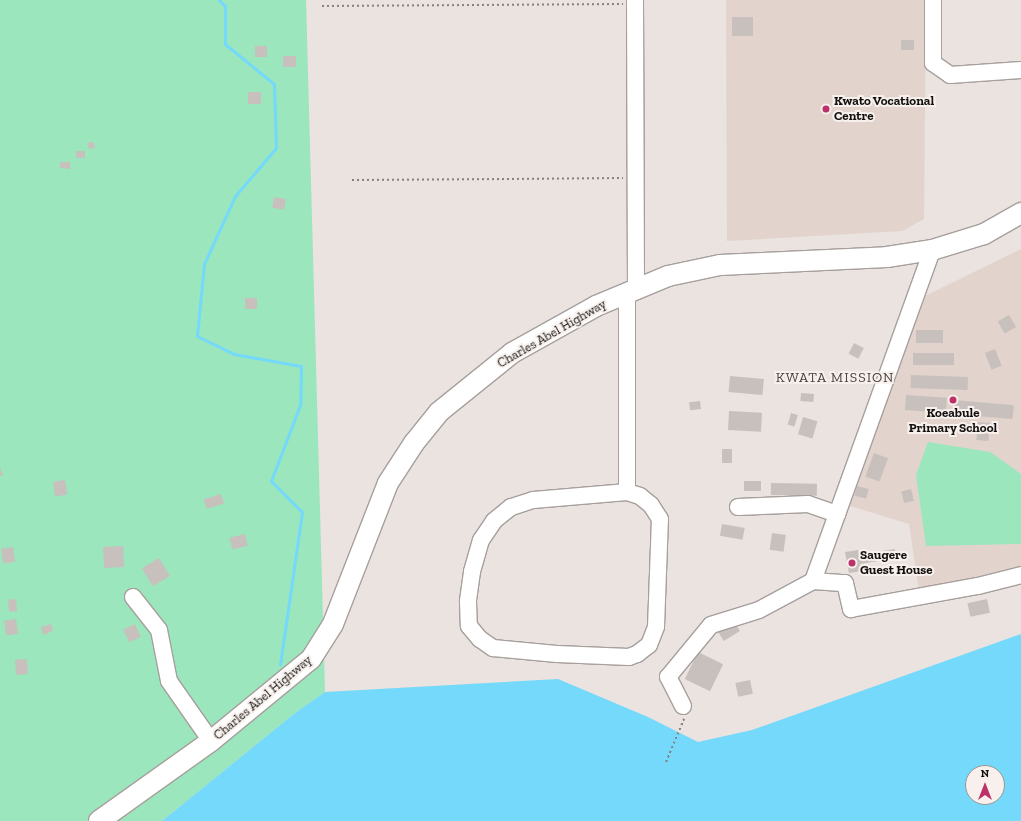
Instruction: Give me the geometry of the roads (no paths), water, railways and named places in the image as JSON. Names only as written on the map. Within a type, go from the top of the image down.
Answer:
[{"type":"main road","name":"Charles Abel Highway","points":[[99,821],[211,741],[311,659],[333,624],[388,483],[414,443],[439,412],[512,353],[631,290],[668,276],[720,265],[887,257],[932,250],[984,234],[1021,213]]},
{"type":"street","points":[[933,0],[933,63],[950,75],[1021,70]]},
{"type":"street","points":[[627,492],[634,178],[635,2]]},
{"type":"street","points":[[813,581],[932,250]]},
{"type":"street","points":[[627,492],[640,496],[651,504],[660,519],[656,627],[649,645],[637,654],[629,657],[557,654],[493,648],[480,639],[469,626],[468,602],[472,572],[482,540],[494,521],[511,507],[533,500],[627,492]]},
{"type":"street","points":[[738,507],[808,504],[837,514]]},
{"type":"street","points":[[683,713],[668,677],[711,625],[759,610],[813,581],[845,583],[851,609],[978,586],[1021,575]]},
{"type":"street","points":[[133,597],[160,630],[169,681],[211,741]]},
{"type":"water","points":[[1021,634],[1021,821],[162,821],[295,713],[325,692],[558,679],[648,717],[698,742],[752,730]]},
{"type":"waterway","points":[[219,0],[225,6],[225,44],[274,84],[276,148],[235,196],[204,264],[197,336],[234,354],[301,366],[300,405],[271,481],[302,512],[280,664]]},
{"type":"place","name":"Kwato Vocational Centre","points":[[826,109]]},
{"type":"place","name":"Koeabule Primary School","points":[[953,400]]},
{"type":"place","name":"Saugere Guest House","points":[[852,563]]},
{"type":"district","name":"KWATA MISSION","points":[[835,378]]}]
